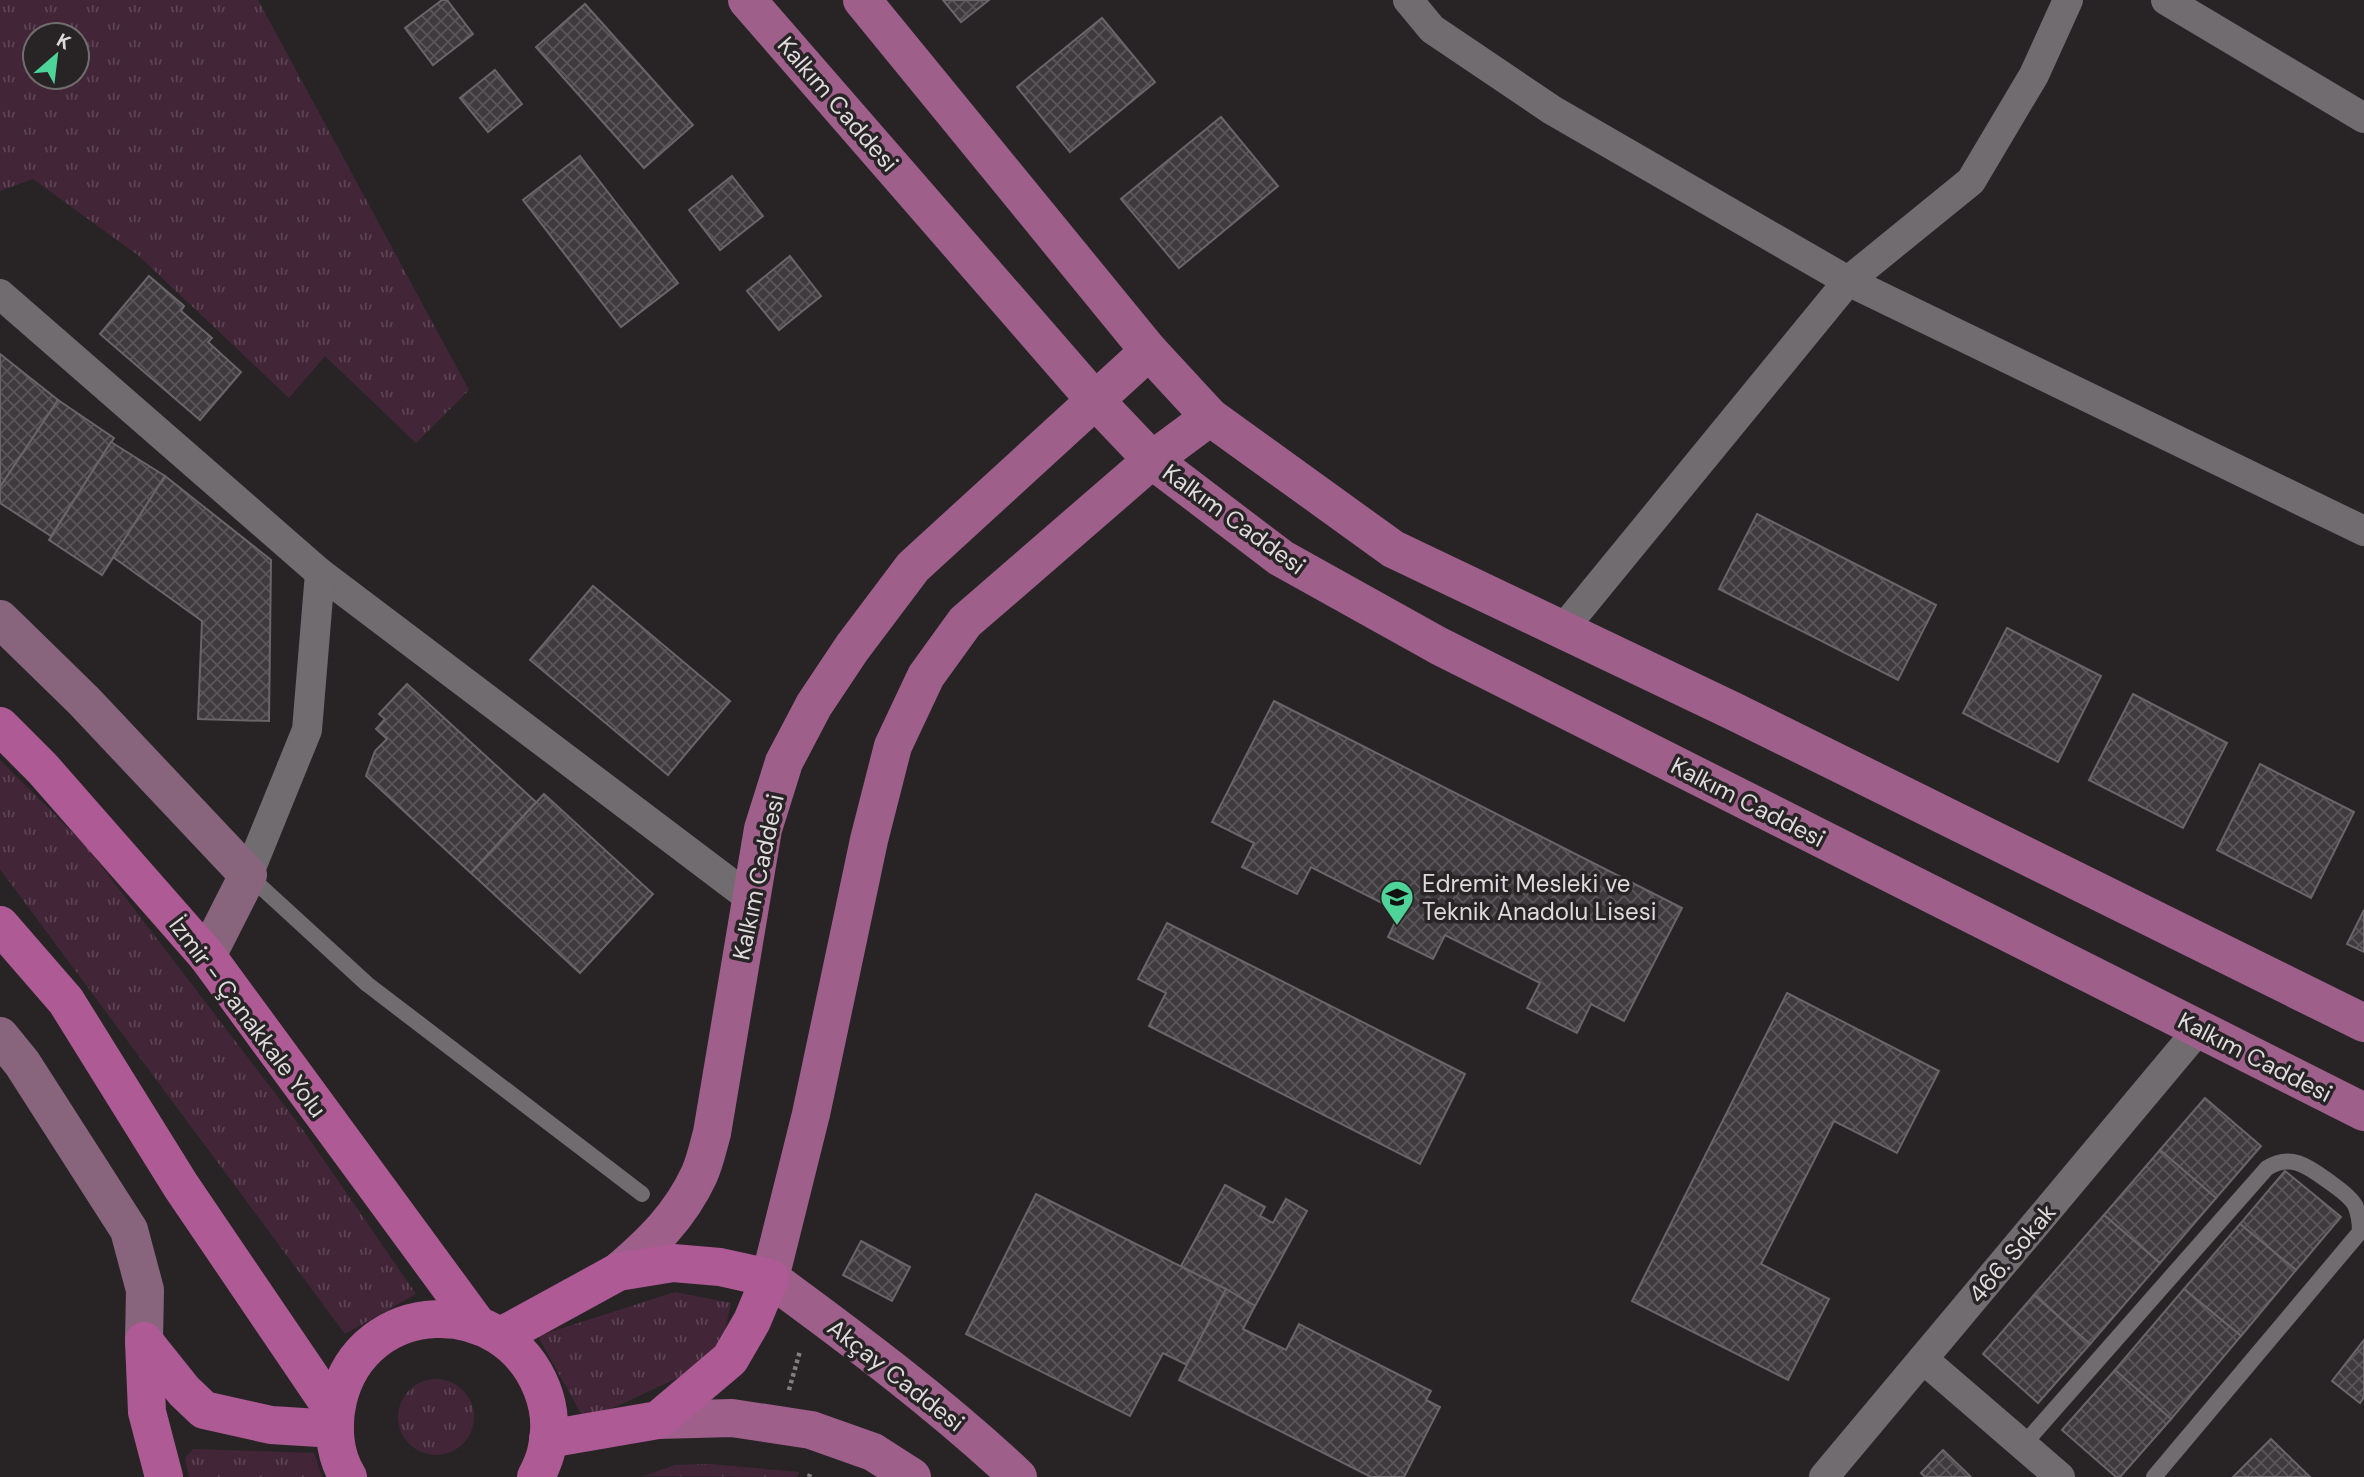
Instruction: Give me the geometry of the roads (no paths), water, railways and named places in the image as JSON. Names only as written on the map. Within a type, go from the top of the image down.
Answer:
[{"type":"highway","name":"İzmir - Çanakkale Yolu","points":[[0,726],[42,768],[207,956],[489,1330],[522,1353],[537,1376],[547,1400],[550,1427],[547,1461]]},
{"type":"highway","points":[[0,925],[66,1002],[181,1186],[335,1421]]},
{"type":"highway","points":[[348,1477],[335,1442],[335,1421],[341,1386],[354,1362],[373,1342],[396,1328],[423,1320],[450,1318],[489,1330],[618,1272],[673,1263],[720,1267],[770,1278],[752,1321],[730,1359],[658,1420],[547,1461]]},
{"type":"highway","points":[[144,1341],[184,1391],[204,1410],[271,1425],[335,1421]]},
{"type":"highway","points":[[144,1341],[147,1412],[164,1477]]},
{"type":"main road","name":"Kalkım Caddesi","points":[[747,0],[1094,399],[1152,460],[1281,558],[1427,639],[2364,1112]]},
{"type":"main road","points":[[862,0],[1149,351],[1210,417],[1393,549],[1563,629],[2364,1023]]},
{"type":"main road","name":"Kalkım Caddesi","points":[[618,1272],[653,1243],[682,1206],[700,1173],[712,1133],[763,829],[784,762],[814,705],[852,648],[913,567],[1149,351]]},
{"type":"main road","name":"Kalkım Caddesi","points":[[770,1278],[811,1114],[869,840],[893,746],[926,676],[965,622],[1152,460],[1210,417]]},
{"type":"main road","points":[[0,619],[84,701],[248,875],[207,956]]},
{"type":"main road","points":[[0,1036],[22,1063],[129,1230],[145,1290],[144,1341]]},
{"type":"main road","name":"Akçay Caddesi","points":[[770,1278],[888,1365],[972,1434],[1018,1477]]},
{"type":"main road","points":[[658,1420],[732,1418],[811,1430],[873,1452],[912,1477]]},
{"type":"street","points":[[1408,0],[1432,29],[1552,110],[1848,281],[2364,531]]},
{"type":"street","points":[[1563,629],[1848,281],[1971,181],[2035,75],[2068,0]]},
{"type":"street","points":[[2166,0],[2364,118]]},
{"type":"street","points":[[0,294],[320,573],[750,898]]},
{"type":"street","points":[[248,875],[307,730],[320,573]]},
{"type":"street","name":"466. Sokak","points":[[1824,1477],[2199,1029]]},
{"type":"street","points":[[1923,1359],[2060,1477]]},
{"type":"lane","points":[[248,875],[367,984],[642,1194]]},
{"type":"lane","points":[[2022,1445],[2267,1168],[2285,1161],[2297,1161],[2308,1166],[2348,1196],[2358,1213],[2360,1232],[2154,1477]]},
{"type":"place","name":"Edremit Mesleki ve Teknik Anadolu Lisesi","points":[[1397,927]]}]
